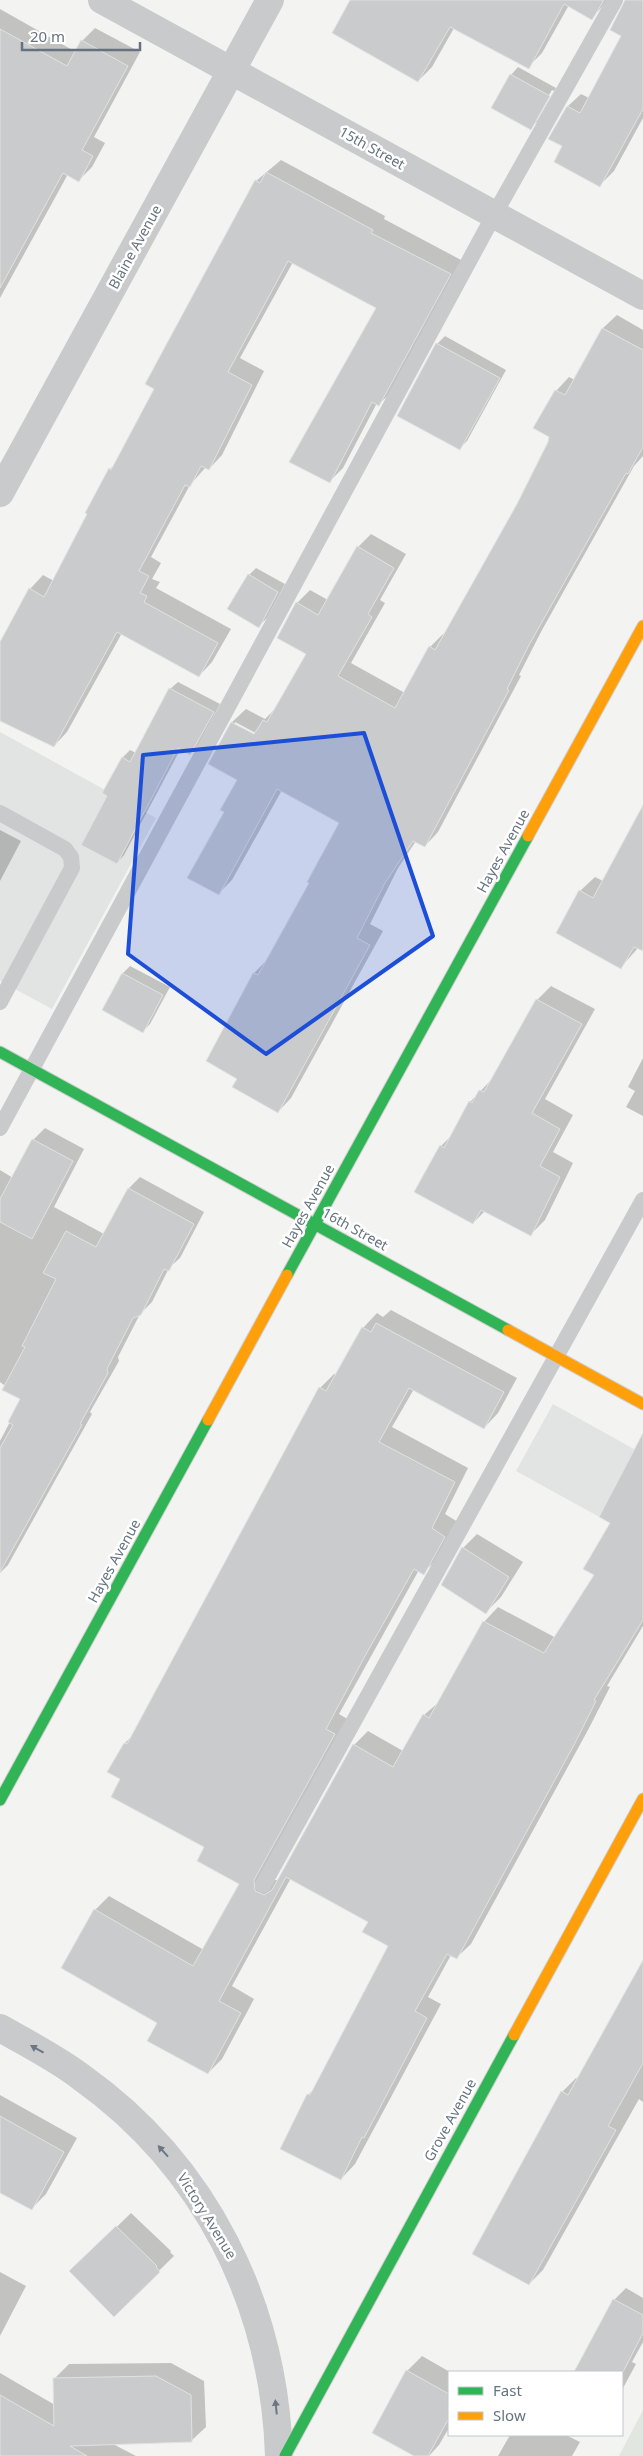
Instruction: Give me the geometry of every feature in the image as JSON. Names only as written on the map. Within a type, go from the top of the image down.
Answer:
[{"type":"street","name":"15th Street","points":[[102,0],[643,296]]},
{"type":"street","name":"Blaine Avenue","points":[[0,493],[270,0]]},
{"type":"street","name":"Hayes Avenue","points":[[0,1800],[643,626]]},
{"type":"street","name":"16th Street","points":[[0,1052],[643,1404]]},
{"type":"street","name":"Grove Avenue","points":[[285,2456],[643,1800]]},
{"type":"street","name":"Victory Avenue","points":[[0,2028],[48,2055],[114,2102],[145,2131],[197,2195],[238,2267],[256,2314],[274,2386],[280,2456]]},
{"type":"lane","points":[[0,1128],[494,215],[615,0]]},
{"type":"lane","points":[[0,813],[65,849],[71,857],[72,868],[0,1002]]},
{"type":"lane","points":[[263,1885],[643,1200]]},
{"type":"highlighted area","points":[[364,733],[433,936],[266,1054],[128,954],[143,755]]},
{"type":"shaded area","points":[[0,732],[156,818],[52,1009],[0,981]]},
{"type":"shaded area","points":[[553,1404],[643,1454],[643,1541],[516,1471]]},
{"type":"shaded area","points":[[643,2410],[643,2456],[619,2456]]},
{"type":"building","points":[[350,0],[604,0],[592,20],[564,4],[529,69],[450,27],[418,82],[332,33]]},
{"type":"building","points":[[625,0],[643,0],[643,109],[600,187],[554,162],[562,146],[548,139],[567,106],[580,113],[621,36],[610,30]]},
{"type":"building","points":[[0,29],[67,66],[81,40],[128,66],[82,150],[93,156],[79,182],[63,173],[0,288]]},
{"type":"building","points":[[510,74],[550,96],[531,130],[491,108]]},
{"type":"building","points":[[266,172],[373,230],[371,233],[451,274],[379,406],[372,402],[330,483],[289,462],[376,308],[288,261],[228,372],[252,385],[209,470],[201,466],[190,487],[185,485],[139,571],[149,576],[140,593],[147,596],[144,602],[218,643],[199,677],[117,632],[54,747],[0,721],[0,642],[29,588],[44,597],[87,514],[85,513],[109,468],[111,470],[154,389],[145,384],[255,180],[260,183]]},
{"type":"building","points":[[602,328],[643,350],[643,447],[628,474],[626,473],[529,645],[507,689],[509,690],[425,847],[413,841],[385,883],[357,938],[370,945],[278,1113],[232,1087],[237,1079],[206,1061],[253,973],[258,975],[309,883],[307,882],[339,823],[277,789],[219,895],[187,878],[224,812],[220,810],[237,780],[208,764],[231,722],[254,734],[263,720],[267,722],[306,654],[277,638],[296,602],[318,615],[357,546],[394,568],[368,614],[372,617],[338,676],[395,708],[429,646],[435,650],[517,504],[548,442],[549,437],[533,428],[555,390],[565,395]]},
{"type":"building","points":[[436,343],[500,378],[460,450],[397,416]]},
{"type":"building","points":[[248,574],[278,592],[259,628],[227,609]]},
{"type":"building","points":[[169,688],[214,712],[190,755],[178,748],[117,864],[81,845],[107,796],[102,793],[122,757],[130,762]]},
{"type":"building","points":[[643,805],[643,951],[634,947],[621,969],[556,933],[579,890],[593,898]]},
{"type":"building","points":[[122,973],[163,995],[143,1033],[102,1010]]},
{"type":"building","points":[[536,999],[582,1024],[532,1113],[560,1129],[540,1166],[560,1177],[531,1236],[481,1210],[473,1224],[414,1192],[440,1145],[444,1148],[469,1101],[472,1103],[479,1090],[484,1092]]},
{"type":"building","points":[[32,1139],[73,1161],[32,1239],[0,1222],[0,1199]]},
{"type":"building","points":[[128,1188],[194,1224],[169,1271],[164,1269],[141,1315],[133,1318],[107,1369],[108,1373],[80,1424],[82,1425],[0,1572],[0,1448],[13,1425],[8,1422],[20,1399],[2,1390],[25,1347],[22,1346],[56,1279],[43,1273],[66,1231],[96,1247]]},
{"type":"building","points":[[376,1323],[504,1392],[484,1429],[409,1388],[379,1442],[455,1482],[432,1528],[445,1537],[424,1575],[414,1569],[365,1656],[326,1729],[335,1734],[254,1880],[255,1891],[264,1895],[272,1890],[353,1744],[393,1767],[423,1714],[429,1718],[483,1621],[544,1653],[594,1575],[583,1569],[610,1523],[599,1517],[643,1433],[643,1620],[594,1700],[596,1701],[574,1745],[457,1959],[447,1954],[415,2011],[427,2018],[364,2138],[362,2137],[341,2180],[280,2149],[307,2094],[310,2095],[388,1946],[362,1932],[368,1922],[286,1877],[219,2001],[241,2013],[208,2074],[147,2041],[157,2023],[61,1968],[94,1909],[193,1966],[239,1884],[197,1861],[204,1847],[111,1797],[120,1779],[107,1772],[124,1743],[127,1744],[319,1387],[326,1391],[362,1327],[371,1332]]},
{"type":"building","points":[[462,1547],[509,1577],[486,1614],[441,1585]]},
{"type":"building","points":[[643,1960],[643,2063],[608,2126],[616,2130],[529,2285],[472,2254],[561,2091],[568,2095]]},
{"type":"building","points":[[0,2116],[64,2152],[32,2210],[0,2193]]},
{"type":"building","points":[[116,2226],[157,2266],[160,2272],[114,2317],[69,2271]]},
{"type":"building","points":[[613,2299],[643,2315],[643,2333],[623,2372],[575,2371]]},
{"type":"building","points":[[406,2370],[448,2393],[448,2420],[428,2456],[414,2456],[372,2433]]},
{"type":"building","points":[[156,2376],[191,2395],[192,2442],[70,2446],[87,2456],[0,2456],[0,2395],[54,2426],[53,2378]]},
{"type":"traffic: fast","points":[[287,1275],[528,836]]},
{"type":"traffic: fast","points":[[0,1052],[508,1330]]},
{"type":"traffic: fast","points":[[0,1800],[208,1420]]},
{"type":"traffic: fast","points":[[285,2456],[514,2035]]},
{"type":"traffic: slow","points":[[528,836],[643,626]]},
{"type":"traffic: slow","points":[[208,1420],[287,1275]]},
{"type":"traffic: slow","points":[[508,1330],[643,1404]]},
{"type":"traffic: slow","points":[[514,2035],[643,1799]]}]
